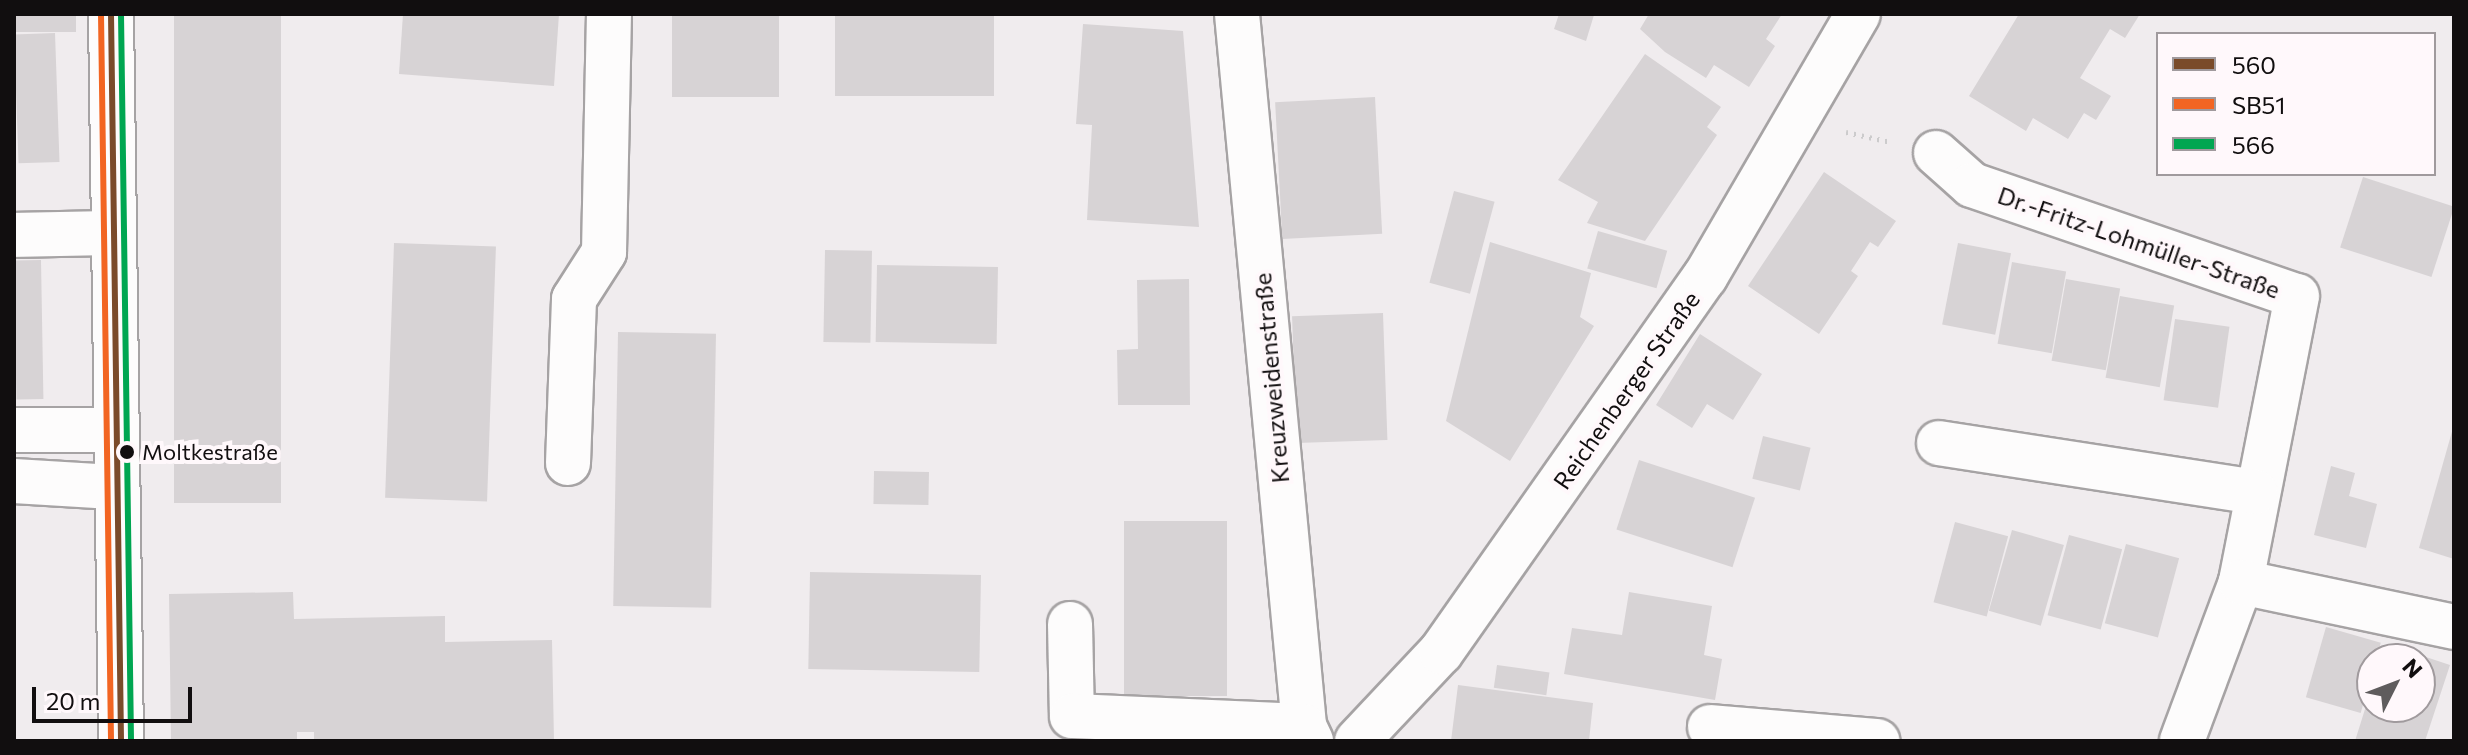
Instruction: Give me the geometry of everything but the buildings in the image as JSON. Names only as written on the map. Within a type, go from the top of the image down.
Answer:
[{"type":"street","points":[[111,14],[112,430],[121,741]]},
{"type":"street","points":[[568,463],[574,299],[604,252],[609,14]]},
{"type":"street","name":"Kreuzweidenstraße","points":[[1237,14],[1308,734]]},
{"type":"street","name":"Reichenberger Straße","points":[[1357,741],[1441,652],[1705,277],[1858,14]]},
{"type":"street","name":"Dr.-Fritz-Lohmüller-Straße","points":[[1936,153],[1972,185],[2297,296],[2255,492],[2241,582],[2182,741]]},
{"type":"street","points":[[14,235],[112,233]]},
{"type":"street","points":[[14,430],[112,430]]},
{"type":"street","points":[[1939,443],[2255,492]]},
{"type":"street","points":[[14,481],[113,487]]},
{"type":"street","points":[[2241,582],[2454,627]]},
{"type":"street","points":[[1070,624],[1072,716],[1308,734]]},
{"type":"street","points":[[1710,727],[1877,741]]},
{"type":"path","points":[[1798,121],[1936,153]]},
{"type":"transit line","name":"SB51","points":[[101,14],[111,741]]},
{"type":"transit line","name":"560","points":[[111,14],[121,741]]},
{"type":"transit line","name":"566","points":[[121,14],[131,741]]},
{"type":"place","name":"Moltkestraße","points":[[127,452]]}]
